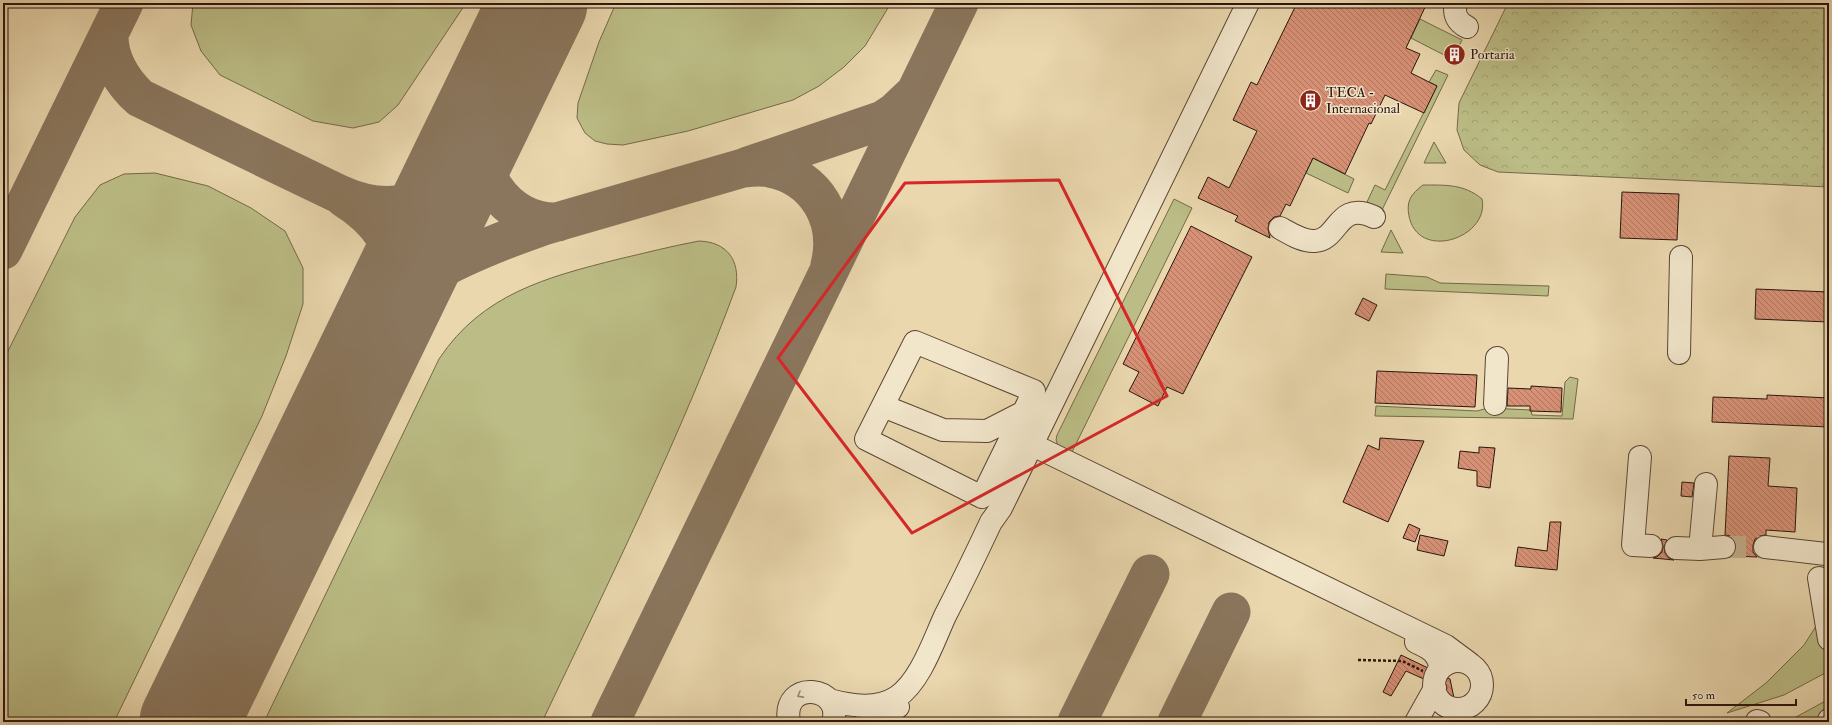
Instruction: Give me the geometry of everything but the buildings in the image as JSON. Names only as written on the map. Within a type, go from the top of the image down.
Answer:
[{"type":"lane","points":[[789,722],[787,714],[793,699],[807,691],[816,692],[829,700],[852,705],[878,705],[887,702],[908,689],[923,663],[991,522],[1002,508],[1248,3]]},
{"type":"lane","points":[[866,722],[902,705],[919,692],[939,654],[999,529],[1010,513],[1040,452],[1058,410],[1257,3]]},
{"type":"lane","points":[[1456,3],[1455,17],[1459,23],[1467,27]]},
{"type":"lane","points":[[1280,228],[1301,239],[1315,241],[1324,239],[1345,217],[1350,214],[1368,214],[1374,217]]},
{"type":"lane","points":[[1678,353],[1680,257]]},
{"type":"lane","points":[[915,342],[1034,391],[1022,414],[982,496],[866,439],[915,342]]},
{"type":"lane","points":[[1495,404],[1497,358]]},
{"type":"lane","points":[[883,406],[943,430],[987,431],[1022,414],[1060,388]]},
{"type":"lane","points":[[1040,452],[1439,642],[1477,665],[1482,686],[1478,699],[1466,708],[1441,722]]},
{"type":"lane","points":[[1040,452],[1430,649],[1438,656],[1437,695],[1445,704],[1458,709],[1466,708]]},
{"type":"lane","points":[[1640,457],[1633,545],[1651,546]]},
{"type":"lane","points":[[1700,549],[1706,484]]},
{"type":"lane","points":[[1676,548],[1700,549],[1724,547]]},
{"type":"lane","points":[[1765,547],[1826,554]]},
{"type":"lane","points":[[1819,578],[1829,639]]},
{"type":"lane","points":[[1416,722],[1438,678],[1455,661],[1477,665]]},
{"type":"lane","points":[[829,700],[834,713],[833,722]]},
{"type":"path","points":[[1358,660],[1402,661]]},
{"type":"path","points":[[1449,722],[1471,712],[1481,703],[1488,686],[1488,678],[1477,665]]},
{"type":"highlighted area","points":[[1059,180],[1167,396],[912,533],[778,358],[905,183]]},
{"type":"green space","points":[[193,3],[466,3],[398,105],[379,122],[353,128],[313,121],[220,75],[201,51],[191,25]]},
{"type":"green space","points":[[616,3],[891,3],[865,46],[844,67],[819,86],[793,100],[688,131],[623,145],[607,144],[595,141],[585,133],[577,118],[578,103],[599,42]]},
{"type":"green space","points":[[1508,3],[1829,3],[1829,187],[1498,172],[1480,165],[1464,150],[1457,130],[1459,103]]},
{"type":"green space","points":[[1420,19],[1462,40],[1458,48],[1452,45],[1446,56],[1411,38]]},
{"type":"green space","points":[[1436,70],[1448,75],[1382,210],[1367,202],[1375,185],[1385,190],[1437,86],[1429,82]]},
{"type":"green space","points":[[1434,142],[1446,163],[1424,163]]},
{"type":"green space","points":[[1313,158],[1354,179],[1348,193],[1306,173]]},
{"type":"green space","points":[[155,173],[208,186],[251,208],[285,231],[303,268],[303,304],[286,356],[262,416],[114,722],[3,722],[3,361],[75,217],[100,185],[124,174]]},
{"type":"green space","points":[[1423,185],[1454,186],[1468,190],[1482,199],[1482,213],[1475,225],[1465,234],[1452,239],[1438,241],[1425,238],[1415,230],[1408,211],[1410,198]]},
{"type":"green space","points":[[1174,199],[1192,208],[1071,454],[1059,448],[1056,440],[1057,435]]},
{"type":"green space","points":[[1391,230],[1403,253],[1381,252]]},
{"type":"green space","points":[[699,241],[717,245],[730,254],[736,269],[736,287],[692,398],[644,507],[542,722],[264,722],[439,359],[456,337],[475,318],[496,304],[518,291],[542,281],[592,266]]},
{"type":"green space","points":[[1386,274],[1427,277],[1440,283],[1549,286],[1548,296],[1385,289]]},
{"type":"green space","points":[[1570,377],[1578,379],[1573,419],[1375,416],[1376,406],[1477,411],[1488,408],[1531,410],[1532,415],[1562,416],[1565,382]]},
{"type":"green space","points":[[1829,606],[1829,671],[1784,695],[1727,713],[1766,683],[1804,645]]},
{"type":"green space","points":[[1829,699],[1829,722],[1787,722]]},
{"type":"taxiway","points":[[3,250],[124,3]]},
{"type":"taxiway","points":[[610,722],[959,3]]},
{"type":"taxiway","points":[[109,34],[111,52],[117,69],[127,85],[140,98],[339,194],[374,205],[386,206],[409,203],[431,192],[445,182],[454,172],[489,104]]},
{"type":"taxiway","points":[[748,166],[883,120],[895,112],[914,94]]},
{"type":"taxiway","points":[[484,119],[481,137],[482,156],[487,173],[495,189],[507,203],[522,214],[539,220],[558,222]]},
{"type":"taxiway","points":[[387,314],[418,283],[443,268],[485,248],[543,226],[743,168],[767,167],[787,173],[801,181],[813,191],[822,203],[828,217],[832,233],[833,249],[830,265]]},
{"type":"taxiway","points":[[344,198],[356,206],[377,225],[391,249],[397,276],[395,291],[387,314]]},
{"type":"taxiway","points":[[1077,722],[1150,574]]},
{"type":"taxiway","points":[[1177,722],[1231,612]]},
{"type":"runway","points":[[189,722],[538,3]]},
{"type":"tunnel","points":[[1724,547],[1765,547]]},
{"type":"place","name":"Portaria","points":[[1455,54]]},
{"type":"place","name":"TECA - Internacional","points":[[1311,100]]}]
